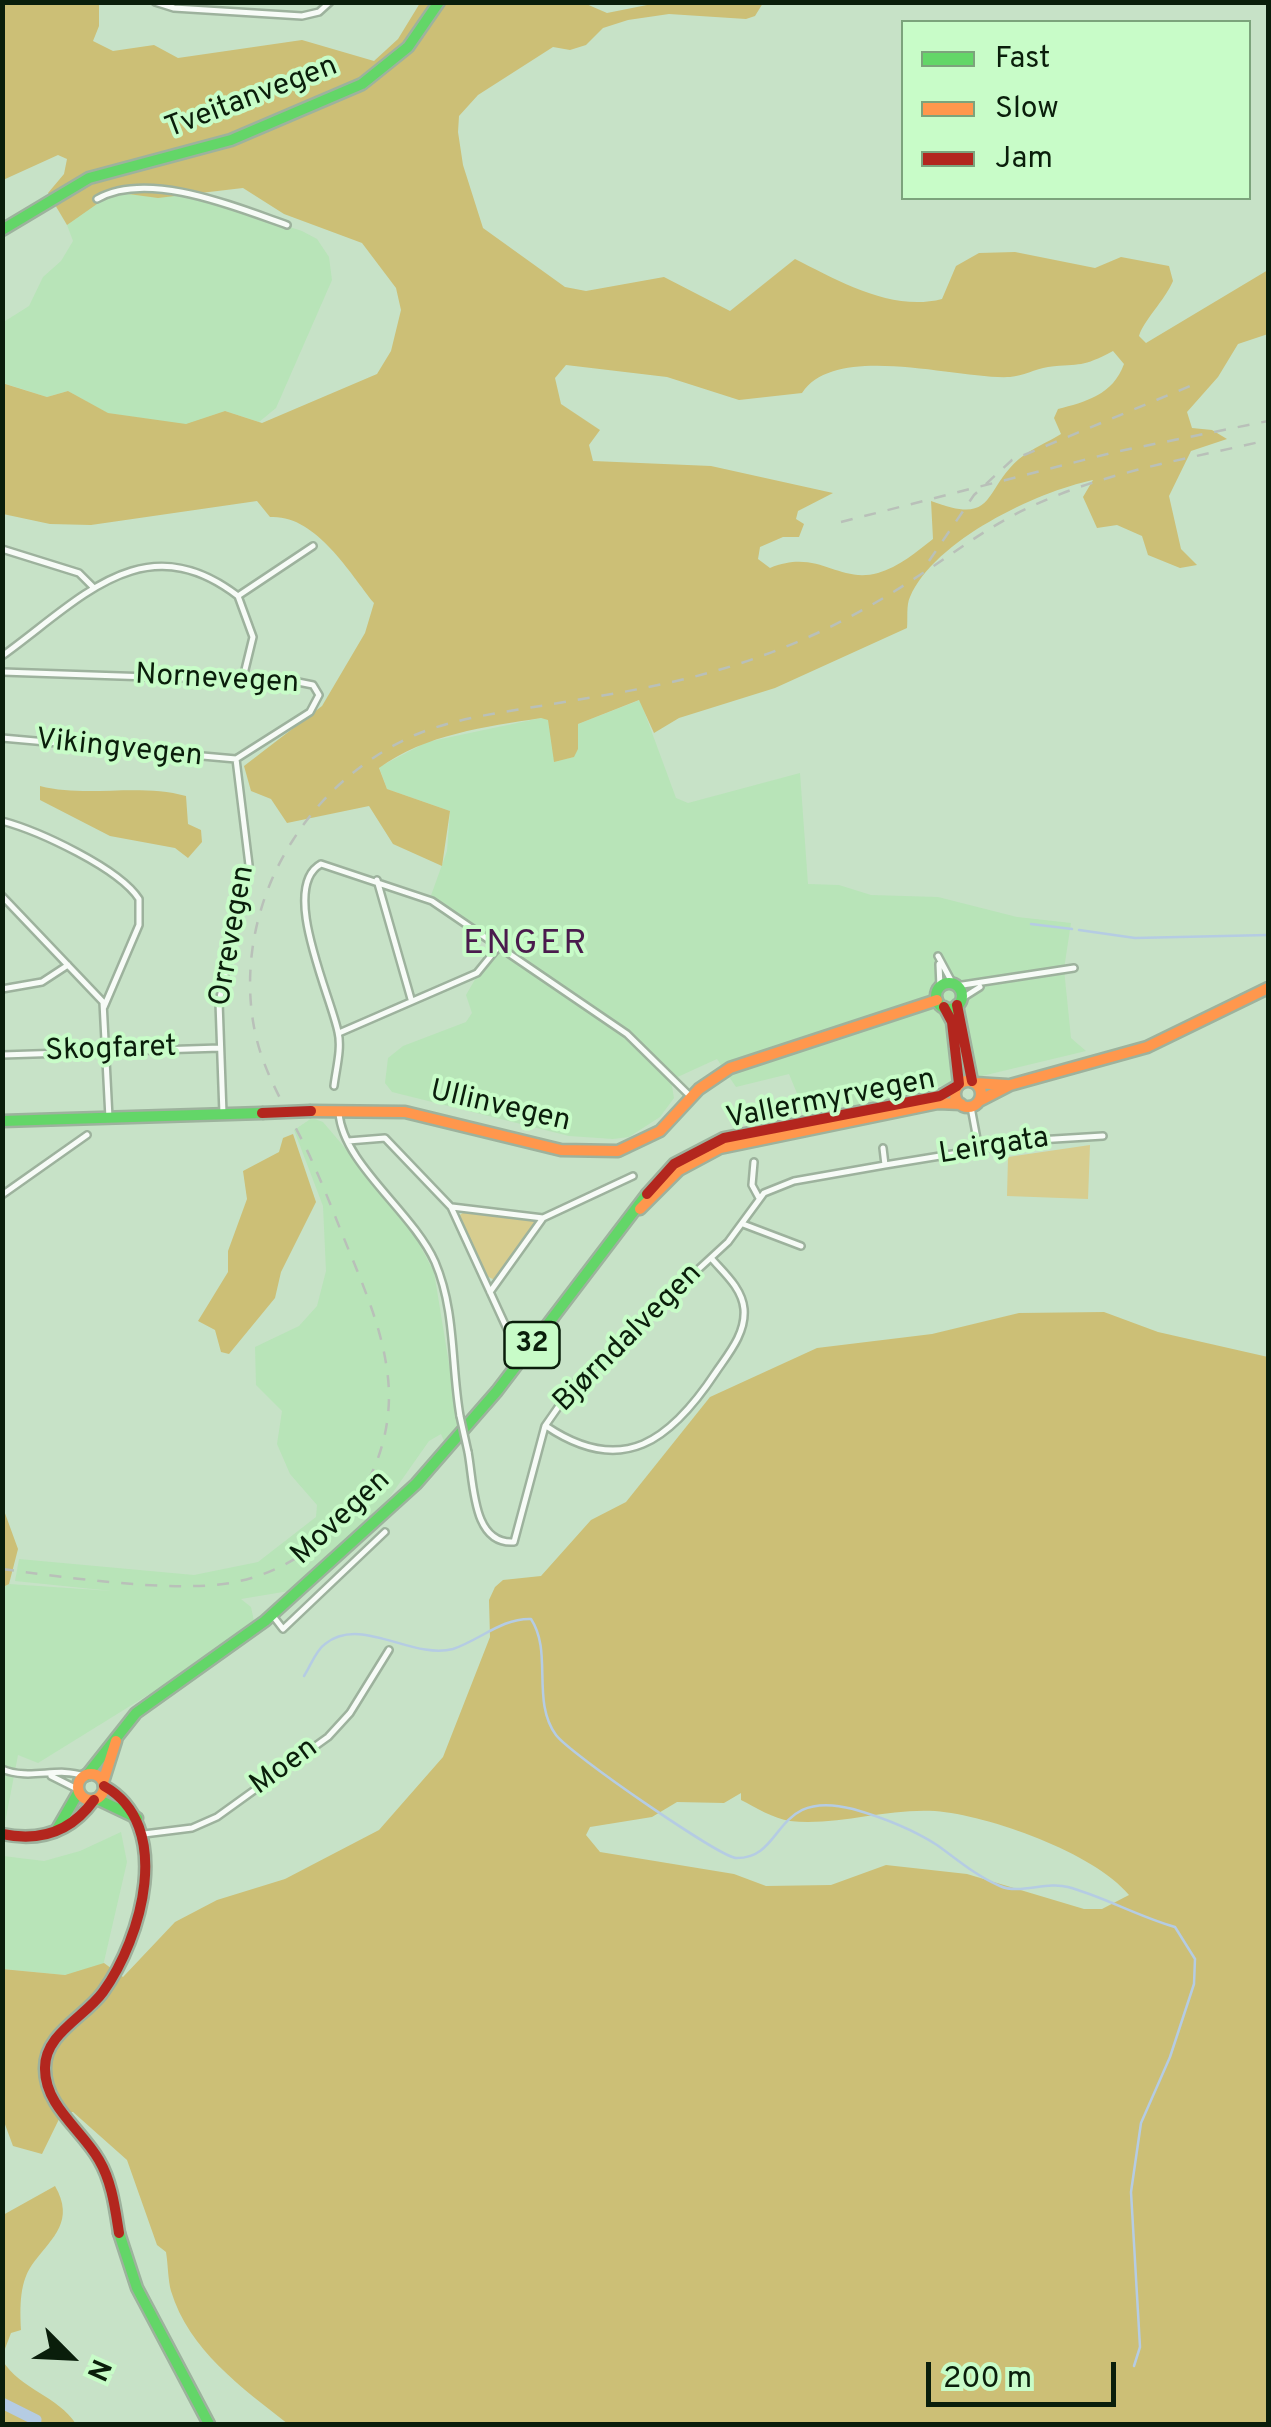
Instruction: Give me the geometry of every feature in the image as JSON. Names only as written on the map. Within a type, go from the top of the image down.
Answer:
[{"type":"main road","name":"Tveitanvegen","points":[[2,230],[89,178],[231,140],[362,84],[408,48],[438,2]]},
{"type":"main road","points":[[958,1085],[952,1022],[940,1004],[940,986],[955,985],[964,1056],[974,1082]]},
{"type":"main road","name":"Vallermyrvegen","points":[[711,1146],[938,1103],[970,1104],[1010,1085],[1135,1052],[1268,988]]},
{"type":"main road","name":"Ullinvegen","points":[[224,1114],[339,1110],[418,1114],[561,1150],[599,1153],[651,1138],[670,1124],[691,1097],[715,1076],[744,1062],[940,1004],[959,1002]]},
{"type":"main road","name":"Vallermyrvegen","points":[[970,1104],[981,1091],[974,1082]]},
{"type":"main road","name":"Vallermyrvegen","points":[[711,1146],[940,1096],[958,1085],[1010,1085]]},
{"type":"main road","name":"Vallermyrvegen","points":[[958,1085],[955,1096],[970,1104]]},
{"type":"main road","points":[[2,1121],[224,1114]]},
{"type":"main road","name":"Movegen","points":[[86,1775],[136,1713],[272,1615],[372,1528],[442,1456],[518,1364],[618,1231],[670,1178],[711,1146]]},
{"type":"main road","points":[[2,1834],[29,1839],[67,1828],[96,1800],[120,1730]]},
{"type":"main road","points":[[86,1775],[124,1800],[137,1818],[144,1834],[144,1866],[117,1968],[103,1994],[56,2040],[45,2060],[48,2087],[107,2174],[126,2264],[209,2424]]},
{"type":"main road","name":"32","points":[[54,1833],[68,1817],[86,1775]]},
{"type":"main road","points":[[78,1791],[137,1818]]},
{"type":"street","points":[[155,2],[174,8],[302,16],[319,12],[330,2]]},
{"type":"street","points":[[97,199],[120,189],[192,194],[287,225]]},
{"type":"street","points":[[238,596],[313,546]]},
{"type":"street","points":[[2,548],[70,569],[95,588]]},
{"type":"street","points":[[2,656],[95,588],[130,568],[151,564],[183,571],[238,596],[253,637],[243,678]]},
{"type":"street","name":"Nornevegen","points":[[2,672],[243,678],[308,683],[319,695],[310,712],[236,759]]},
{"type":"street","name":"Vikingvegen","points":[[2,738],[236,759]]},
{"type":"street","name":"Orrevegen","points":[[224,1114],[221,990],[248,865],[236,759]]},
{"type":"street","points":[[2,821],[52,840],[136,894],[141,905],[139,925],[104,1006],[109,1118]]},
{"type":"street","points":[[334,1086],[339,1033],[304,910],[305,892],[316,865],[377,880],[432,901],[644,1047],[691,1097]]},
{"type":"street","points":[[377,880],[411,999]]},
{"type":"street","points":[[2,896],[104,1006]]},
{"type":"street","points":[[339,1033],[477,972],[500,946]]},
{"type":"street","points":[[940,986],[939,959],[955,985],[986,984],[1074,968]]},
{"type":"street","points":[[2,990],[42,982],[68,964]]},
{"type":"street","name":"Ullinvegen","points":[[959,1002],[986,984]]},
{"type":"street","name":"Skogfaret","points":[[2,1055],[220,1048]]},
{"type":"street","points":[[970,1104],[978,1150]]},
{"type":"street","points":[[339,1110],[347,1142],[384,1138],[451,1206],[508,1331],[519,1344]]},
{"type":"street","points":[[2,1195],[87,1134]]},
{"type":"street","name":"Leirgata","points":[[758,1198],[794,1181],[885,1164],[1102,1136]]},
{"type":"street","name":"Bjørndalvegen","points":[[347,1142],[408,1216],[435,1262],[452,1338],[460,1416],[485,1530],[495,1540],[514,1542],[520,1532],[545,1426],[575,1383],[711,1258],[743,1224],[758,1198]]},
{"type":"street","points":[[883,1148],[885,1164]]},
{"type":"street","points":[[754,1162],[752,1185],[758,1198]]},
{"type":"street","points":[[490,1292],[543,1218],[632,1176]]},
{"type":"street","points":[[451,1206],[543,1218]]},
{"type":"street","points":[[743,1224],[801,1246]]},
{"type":"street","points":[[545,1426],[584,1448],[608,1452],[644,1444],[687,1413],[732,1348],[744,1320],[738,1291],[711,1258]]},
{"type":"street","name":"Movegen","points":[[272,1615],[282,1628],[385,1532]]},
{"type":"street","name":"Moen","points":[[144,1834],[192,1828],[217,1817],[328,1737],[350,1713],[389,1650]]},
{"type":"street","points":[[2,1769],[19,1775],[86,1775]]},
{"type":"street","points":[[48,1775],[78,1791]]},
{"type":"shaded area","points":[[3,3],[99,3],[99,26],[93,41],[113,51],[154,45],[178,58],[302,40],[374,61],[398,39],[420,3],[584,3],[607,13],[657,3],[763,3],[755,16],[746,19],[669,14],[603,28],[586,45],[570,50],[553,47],[478,95],[459,116],[458,132],[463,165],[483,228],[565,287],[586,291],[664,277],[730,311],[795,259],[866,292],[923,302],[942,299],[956,266],[979,253],[1015,252],[1095,268],[1121,257],[1169,266],[1173,281],[1139,336],[1146,343],[1268,270],[1268,334],[1238,344],[1218,377],[1187,412],[1192,428],[1212,430],[1227,439],[1191,451],[1169,496],[1181,549],[1197,565],[1180,568],[1148,555],[1142,536],[1117,525],[1097,528],[1083,497],[1093,480],[1044,495],[989,522],[941,556],[910,597],[907,628],[775,688],[679,718],[654,733],[639,700],[578,724],[578,749],[574,757],[554,762],[548,720],[541,718],[457,734],[397,756],[379,768],[387,789],[450,811],[442,866],[393,844],[369,806],[287,823],[271,799],[251,791],[244,766],[322,706],[365,633],[374,603],[316,535],[302,525],[270,517],[257,501],[91,525],[50,524],[3,514],[2,383],[47,397],[68,391],[108,413],[186,424],[225,411],[262,423],[377,374],[391,351],[401,310],[396,288],[362,243],[284,214],[243,188],[158,198],[121,193],[107,197],[67,225],[48,193],[64,174],[67,159],[58,155],[3,180]],"holes":[[[1113,351],[1124,364],[1105,390],[1058,409],[1054,418],[1061,434],[1019,459],[986,501],[967,509],[931,501],[933,539],[893,567],[864,575],[802,562],[770,568],[758,559],[760,547],[783,537],[799,537],[804,524],[796,519],[798,511],[833,493],[711,466],[593,461],[589,445],[600,430],[561,404],[555,378],[566,365],[667,377],[739,400],[802,393],[819,378],[842,369],[869,366],[1010,377],[1087,362]]]},
{"type":"shaded area","points":[[122,193],[198,197],[302,231],[317,239],[329,257],[332,280],[276,408],[259,422],[225,411],[186,425],[107,413],[68,391],[47,397],[3,383],[2,323],[29,306],[43,277],[61,261],[73,241],[67,225],[107,196]]},
{"type":"shaded area","points":[[640,700],[676,798],[688,803],[800,773],[808,884],[839,885],[871,895],[938,897],[1017,917],[1071,923],[1064,969],[1071,1038],[1086,1051],[857,1106],[803,1108],[789,1074],[736,1087],[717,1059],[671,1080],[674,1098],[660,1117],[629,1137],[613,1139],[569,1136],[392,1092],[385,1083],[388,1058],[403,1046],[466,1022],[472,1013],[466,995],[492,950],[488,942],[429,901],[447,851],[450,811],[387,789],[379,767],[427,742],[541,718],[548,719],[553,734],[554,761],[573,757],[578,749],[578,724]]},
{"type":"shaded area","points":[[40,786],[186,796],[188,824],[201,830],[202,842],[188,858],[175,848],[110,836],[40,800]]},
{"type":"shaded area","points":[[312,1118],[323,1122],[407,1221],[434,1272],[459,1425],[444,1441],[441,1434],[429,1441],[382,1508],[289,1591],[241,1599],[251,1607],[254,1621],[198,1664],[38,1763],[18,1755],[3,1833],[3,1587],[9,1584],[112,1591],[15,1581],[19,1559],[194,1575],[258,1562],[316,1517],[317,1505],[290,1474],[277,1444],[282,1411],[256,1385],[255,1347],[299,1326],[317,1306],[326,1271],[323,1206],[294,1130]]},
{"type":"shaded area","points":[[293,1134],[316,1202],[281,1272],[275,1298],[229,1354],[221,1352],[215,1330],[198,1321],[228,1272],[228,1251],[247,1199],[243,1171],[279,1152],[283,1138]]},
{"type":"shaded area","points":[[1090,1145],[1088,1199],[1007,1196],[1008,1157]]},
{"type":"shaded area","points":[[464,1212],[528,1217],[534,1222],[534,1228],[495,1280],[484,1275],[457,1217]]},
{"type":"shaded area","points":[[1104,1312],[1158,1332],[1268,1357],[1268,2424],[288,2424],[219,2366],[190,2331],[171,2291],[166,2252],[157,2245],[127,2160],[73,2112],[62,2113],[42,2154],[13,2146],[3,2119],[2,1969],[65,1975],[104,1963],[123,1977],[175,1922],[217,1900],[285,1879],[379,1830],[443,1757],[490,1637],[489,1600],[495,1587],[503,1580],[541,1576],[591,1520],[626,1502],[710,1397],[817,1348],[932,1334],[1019,1313]],"holes":[[[741,1793],[741,1800],[790,1821],[917,1811],[983,1820],[1067,1851],[1113,1879],[1129,1895],[1102,1909],[1084,1909],[967,1874],[886,1865],[831,1885],[766,1886],[734,1874],[600,1852],[586,1835],[590,1827],[652,1817],[677,1802],[724,1803]]]},
{"type":"shaded area","points":[[2,1505],[18,1549],[9,1584],[3,1587]]},
{"type":"shaded area","points":[[121,1832],[127,1862],[103,1966],[65,1975],[3,1969],[3,1856],[44,1861],[80,1851]]},
{"type":"shaded area","points":[[55,2186],[61,2198],[62,2219],[26,2277],[21,2330],[11,2333],[3,2354],[3,2215]]},
{"type":"shaded area","points":[[2,2360],[19,2379],[60,2406],[76,2424],[3,2424]]},
{"type":"waterway","points":[[1031,924],[1072,929]]},
{"type":"waterway","points":[[1079,930],[1135,938],[1268,935]]},
{"type":"waterway","points":[[304,1676],[322,1647],[339,1636],[371,1636],[437,1651],[453,1649],[510,1622],[531,1619],[541,1646],[545,1707],[556,1735],[646,1804],[725,1854],[737,1858],[753,1855],[794,1815],[808,1808],[827,1805],[853,1809],[917,1834],[1000,1886],[1068,1887],[1175,1927],[1195,1959],[1194,1984],[1170,2057],[1141,2123],[1131,2192],[1140,2347],[1134,2366]]},
{"type":"waterway","points":[[2,2403],[36,2420],[35,2424]]},
{"type":"railway","points":[[929,561],[974,495],[1012,460],[1195,384]]},
{"type":"railway","points":[[841,522],[1115,452],[1268,421]]},
{"type":"railway","points":[[2,1569],[148,1585],[230,1583],[266,1573],[298,1557],[327,1535],[351,1508],[370,1477],[383,1443],[389,1407],[380,1336],[320,1179],[263,1059],[254,1027],[250,978],[256,929],[270,883],[305,823],[346,779],[397,744],[448,724],[679,680],[773,652],[853,615],[1028,508],[1086,485],[1268,440]]},
{"type":"traffic: fast","points":[[2,230],[89,178],[231,140],[362,84],[408,47],[439,2]]},
{"type":"traffic: fast","points":[[949,983],[958,987],[962,996],[958,1005],[949,1009],[940,1005],[936,996],[940,987],[949,983]]},
{"type":"traffic: fast","points":[[2,1121],[262,1113]]},
{"type":"traffic: fast","points":[[87,1775],[136,1713],[265,1621],[416,1484],[497,1391],[647,1194]]},
{"type":"traffic: fast","points":[[56,1831],[78,1793]]},
{"type":"traffic: fast","points":[[97,1799],[137,1818]]},
{"type":"traffic: fast","points":[[119,2233],[137,2288],[209,2424]]},
{"type":"traffic: slow","points":[[979,1101],[1010,1085],[1147,1047],[1268,988]]},
{"type":"traffic: slow","points":[[311,1111],[405,1112],[561,1150],[618,1151],[660,1131],[699,1089],[730,1068],[937,1000]]},
{"type":"traffic: slow","points":[[968,1081],[977,1085],[981,1094],[977,1103],[968,1107],[959,1103],[955,1094],[959,1085],[968,1081]]},
{"type":"traffic: slow","points":[[975,1083],[1007,1085]]},
{"type":"traffic: slow","points":[[640,1209],[679,1170],[720,1148],[938,1103],[961,1104]]},
{"type":"traffic: slow","points":[[103,1782],[116,1741]]},
{"type":"traffic: slow","points":[[91,1774],[100,1778],[104,1787],[100,1796],[91,1800],[82,1796],[78,1787],[82,1778],[91,1774]]},
{"type":"traffic: jam","points":[[957,1005],[972,1081]]},
{"type":"traffic: jam","points":[[944,1007],[952,1022],[959,1084]]},
{"type":"traffic: jam","points":[[647,1194],[674,1164],[724,1138],[940,1096],[957,1086]]},
{"type":"traffic: jam","points":[[262,1113],[311,1111]]},
{"type":"traffic: jam","points":[[104,1786],[126,1804],[139,1827],[145,1854],[139,1913],[117,1969],[103,1992],[58,2036],[46,2057],[45,2069],[51,2095],[103,2168],[119,2233]]},
{"type":"traffic: jam","points":[[2,1834],[29,1837],[54,1832],[75,1820],[94,1800]]},
{"type":"district","name":"ENGER","points":[[526,946]]}]
